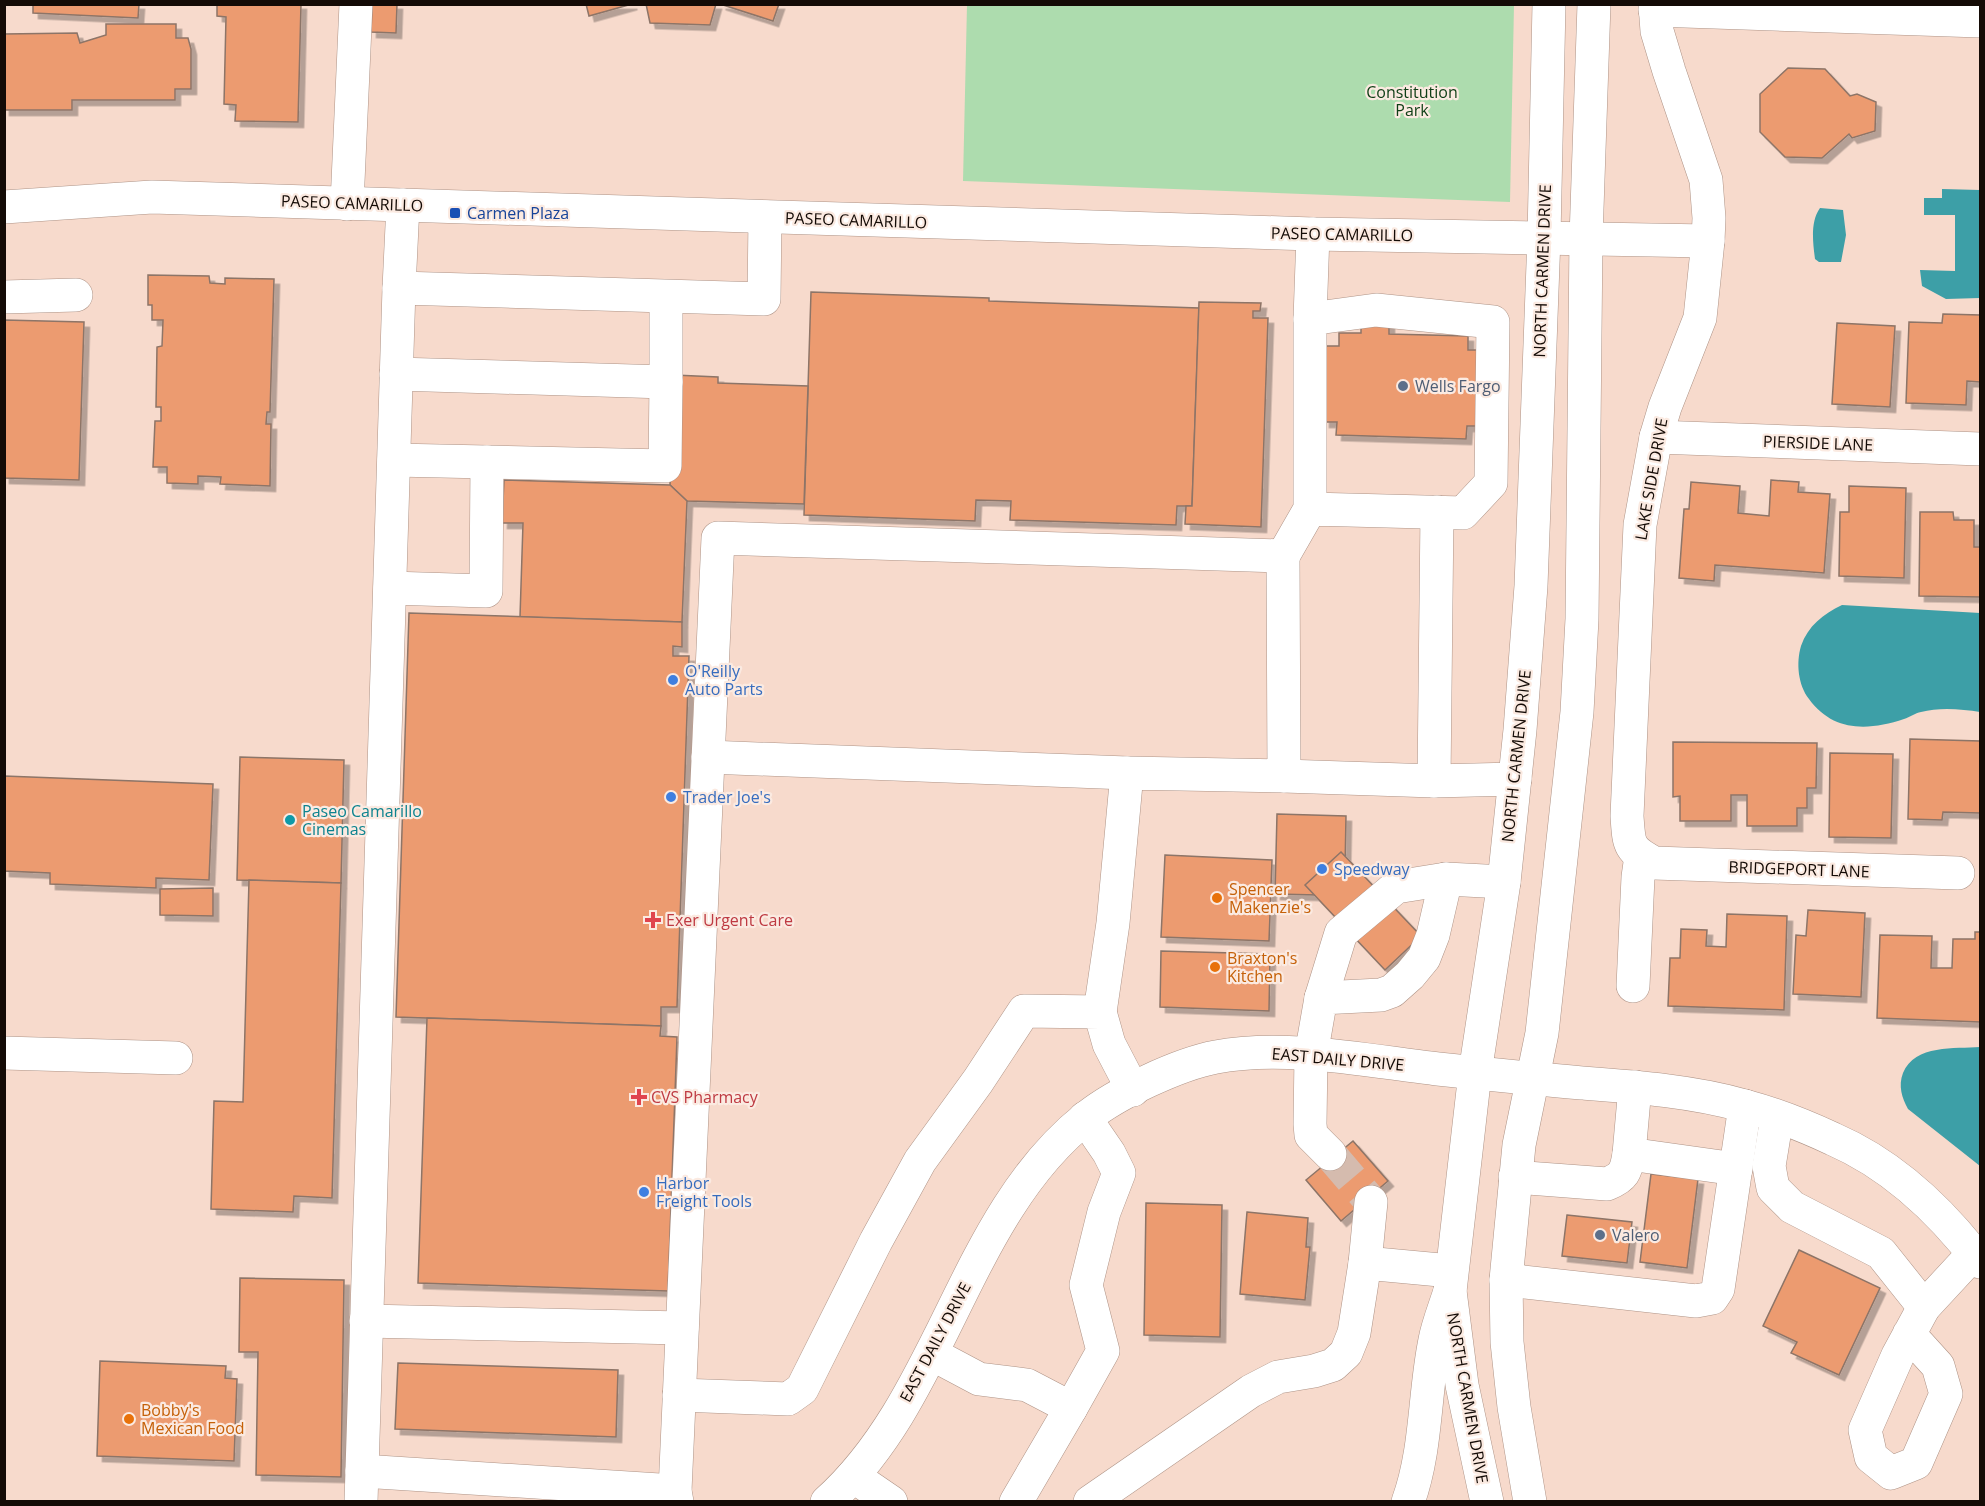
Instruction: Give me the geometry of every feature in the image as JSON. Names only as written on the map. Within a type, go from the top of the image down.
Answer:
[{"type":"main road","points":[[347,204],[356,4]]},
{"type":"main road","name":"NORTH CARMEN DRIVE","points":[[1487,1502],[1462,1385],[1450,1281],[1475,1073],[1504,882],[1531,586],[1544,237],[1549,4]]},
{"type":"main road","points":[[1530,1502],[1514,1407],[1507,1342],[1506,1280],[1519,1145],[1542,1033],[1577,712],[1582,619],[1586,238],[1594,4]]},
{"type":"main road","points":[[1655,7],[1980,21]]},
{"type":"main road","name":"LAKE SIDE DRIVE","points":[[1641,856],[1634,850],[1629,838],[1627,816],[1640,525],[1656,437],[1665,407],[1700,318],[1709,218],[1706,180],[1657,31],[1655,7]]},
{"type":"main road","name":"PASEO CAMARILLO","points":[[4,207],[152,197],[1313,234],[1708,241]]},
{"type":"main road","points":[[403,205],[362,1486],[676,1496],[718,538],[1282,556]]},
{"type":"main road","points":[[399,288],[764,299],[765,217]]},
{"type":"main road","points":[[1284,776],[1282,556],[1310,509],[1313,234]]},
{"type":"main road","points":[[4,297],[76,295]]},
{"type":"main road","points":[[394,460],[665,466],[666,297]]},
{"type":"main road","points":[[1310,509],[1463,513],[1491,483],[1493,322],[1376,310],[1311,319]]},
{"type":"main road","points":[[396,374],[666,382]]},
{"type":"main road","name":"PIERSIDE LANE","points":[[1656,437],[1980,449]]},
{"type":"main road","points":[[390,588],[486,591],[487,462]]},
{"type":"main road","points":[[1434,782],[1437,512]]},
{"type":"main road","points":[[708,757],[1434,782],[1515,779]]},
{"type":"main road","points":[[1127,773],[1113,923],[1100,1012],[1109,1044],[1133,1090]]},
{"type":"main road","points":[[1633,986],[1641,856]]},
{"type":"main road","name":"BRIDGEPORT LANE","points":[[1641,856],[1654,863],[1676,865],[1959,873]]},
{"type":"main road","points":[[1321,998],[1381,995],[1392,991],[1410,975],[1424,958],[1433,935],[1446,879]]},
{"type":"main road","points":[[1330,1154],[1311,1135],[1311,1055],[1321,998],[1341,933],[1396,887],[1446,879],[1504,882]]},
{"type":"main road","points":[[679,1395],[788,1399],[802,1389],[876,1241],[920,1161],[978,1081],[1024,1011],[1100,1012]]},
{"type":"main road","name":"EAST DAILY DRIVE","points":[[827,1502],[873,1452],[932,1354],[996,1226],[1041,1162],[1085,1118],[1110,1101],[1181,1067],[1216,1057],[1283,1052],[1475,1073],[1635,1087],[1745,1106],[1837,1140],[1888,1171],[1935,1209],[1963,1238],[1977,1257]]},
{"type":"main road","points":[[4,1053],[176,1058]]},
{"type":"main road","points":[[1515,1177],[1606,1184],[1620,1179],[1627,1167],[1635,1087]]},
{"type":"main road","points":[[1506,1280],[1696,1301],[1712,1298],[1718,1289],[1745,1106]]},
{"type":"main road","points":[[1777,1117],[1769,1166],[1773,1188],[1792,1207],[1881,1253],[1917,1321],[1977,1257]]},
{"type":"main road","points":[[1016,1502],[1103,1352],[1086,1286],[1104,1212],[1119,1173],[1109,1153],[1085,1118]]},
{"type":"main road","points":[[1629,1154],[1736,1169]]},
{"type":"main road","points":[[1090,1502],[1251,1392],[1278,1377],[1314,1371],[1333,1365],[1346,1353],[1354,1333],[1365,1263],[1371,1202]]},
{"type":"main road","points":[[1365,1263],[1450,1281],[1435,1340],[1416,1478],[1408,1502]]},
{"type":"main road","points":[[366,1321],[682,1328]]},
{"type":"main road","points":[[932,1354],[979,1379],[1027,1385],[1071,1408]]},
{"type":"main road","points":[[853,1476],[891,1502]]},
{"type":"green space","name":"Constitution Park","points":[[967,5],[1514,5],[1510,202],[963,181]]},
{"type":"water","points":[[1942,189],[1980,190],[1980,298],[1946,299],[1922,286],[1920,270],[1955,271],[1955,215],[1924,215],[1924,198],[1942,198]]},
{"type":"water","points":[[1820,208],[1843,210],[1846,235],[1841,262],[1819,262],[1815,259],[1813,226]]},
{"type":"water","points":[[1842,605],[1980,613],[1980,712],[1935,709],[1891,723],[1864,727],[1840,723],[1818,710],[1802,687],[1798,667],[1799,653],[1812,627],[1829,612]]},
{"type":"water","points":[[1980,1047],[1980,1166],[1908,1109],[1901,1087],[1903,1073],[1917,1057],[1948,1048]]},
{"type":"building","points":[[33,4],[139,4],[138,18],[33,13]]},
{"type":"building","points":[[217,4],[301,4],[298,122],[235,121],[236,105],[224,104],[226,17],[217,16]]},
{"type":"building","points":[[372,4],[397,4],[396,33],[371,32]]},
{"type":"building","points":[[586,4],[632,4],[589,16]]},
{"type":"building","points":[[646,4],[716,4],[710,25],[650,23]]},
{"type":"building","points":[[720,4],[779,4],[773,21]]},
{"type":"building","points":[[106,24],[176,24],[176,38],[188,38],[191,49],[191,89],[175,89],[175,100],[72,100],[72,110],[4,110],[4,34],[77,33],[80,43],[106,35]]},
{"type":"building","points":[[1788,68],[1825,69],[1850,96],[1857,94],[1876,102],[1875,131],[1852,138],[1849,134],[1822,158],[1785,157],[1760,132],[1760,94]]},
{"type":"building","points":[[148,275],[209,276],[210,283],[225,284],[225,278],[274,279],[270,412],[267,412],[266,424],[271,424],[270,486],[220,484],[221,477],[198,476],[198,484],[167,483],[167,467],[153,467],[155,421],[161,421],[161,407],[156,407],[157,347],[162,346],[163,320],[152,320],[152,305],[148,305]]},
{"type":"building","points":[[811,292],[1199,308],[1192,506],[1177,506],[1176,525],[1010,520],[1011,501],[976,500],[975,521],[804,515]]},
{"type":"building","points":[[1199,302],[1261,303],[1260,311],[1253,311],[1253,318],[1268,318],[1261,527],[1185,524],[1186,506],[1192,506]]},
{"type":"building","points":[[1943,314],[1980,315],[1980,382],[1967,381],[1966,405],[1906,403],[1909,322],[1942,323]]},
{"type":"building","name":"Wells Fargo","points":[[1361,316],[1389,317],[1389,334],[1468,336],[1468,350],[1481,350],[1479,426],[1467,426],[1466,439],[1336,435],[1337,422],[1324,422],[1326,346],[1339,346],[1339,333],[1361,333]]},
{"type":"building","points":[[4,320],[84,322],[79,480],[4,478]]},
{"type":"building","points":[[1837,323],[1895,326],[1890,407],[1832,404]]},
{"type":"building","points":[[674,375],[718,377],[718,383],[808,386],[804,504],[687,501],[670,485]]},
{"type":"building","points":[[504,480],[670,485],[687,501],[682,622],[520,617],[523,523],[502,523]]},
{"type":"building","points":[[1771,480],[1799,482],[1798,492],[1830,494],[1824,573],[1715,565],[1714,581],[1679,578],[1684,509],[1689,509],[1691,482],[1740,486],[1738,513],[1769,516]]},
{"type":"building","points":[[1849,486],[1906,488],[1904,578],[1839,576],[1840,512],[1849,512]]},
{"type":"building","points":[[1920,512],[1953,512],[1954,520],[1974,520],[1974,547],[1980,547],[1980,597],[1919,596]]},
{"type":"building","points":[[409,613],[682,622],[682,647],[673,646],[673,656],[689,656],[677,1007],[661,1007],[661,1026],[396,1017]]},
{"type":"building","points":[[1910,739],[1980,741],[1980,813],[1943,812],[1942,820],[1908,819]]},
{"type":"building","points":[[1673,742],[1817,743],[1816,788],[1807,788],[1807,808],[1797,808],[1797,826],[1747,826],[1747,795],[1731,795],[1731,821],[1680,821],[1680,796],[1673,797]]},
{"type":"building","points":[[1830,753],[1893,754],[1891,838],[1829,837]]},
{"type":"building","name":"Paseo Camarillo Cinemas","points":[[240,757],[344,760],[341,883],[237,880]]},
{"type":"building","points":[[4,776],[213,784],[209,880],[156,878],[156,888],[50,884],[50,873],[4,871]]},
{"type":"building","points":[[1277,814],[1346,816],[1345,869],[1318,895],[1275,894]]},
{"type":"building","points":[[1341,852],[1421,936],[1385,970],[1305,885]]},
{"type":"building","name":"Spencer Makenzie's","points":[[1165,855],[1272,860],[1269,941],[1161,937]]},
{"type":"building","points":[[249,880],[341,883],[332,1198],[294,1196],[293,1212],[211,1209],[214,1101],[243,1102]]},
{"type":"building","points":[[213,888],[213,916],[160,915],[160,889]]},
{"type":"building","points":[[1808,910],[1865,913],[1861,997],[1793,994],[1796,935],[1806,936]]},
{"type":"building","points":[[1727,914],[1787,916],[1784,1010],[1668,1006],[1670,958],[1680,958],[1681,929],[1707,930],[1706,946],[1726,947]]},
{"type":"building","points":[[1975,932],[1980,932],[1980,1022],[1877,1018],[1880,935],[1932,936],[1931,968],[1952,968],[1953,939],[1975,939]]},
{"type":"building","name":"Braxton's Kitchen","points":[[1161,951],[1270,954],[1269,1011],[1160,1007]]},
{"type":"building","points":[[427,1018],[661,1026],[660,1036],[677,1037],[668,1291],[418,1283]]},
{"type":"building","points":[[1353,1141],[1388,1181],[1341,1221],[1306,1180]]},
{"type":"building","points":[[1651,1174],[1698,1179],[1687,1268],[1640,1262]]},
{"type":"building","points":[[1146,1203],[1222,1205],[1220,1337],[1144,1335]]},
{"type":"building","points":[[1247,1212],[1308,1218],[1306,1247],[1310,1247],[1305,1300],[1240,1294]]},
{"type":"building","points":[[1567,1215],[1632,1222],[1627,1263],[1562,1256]]},
{"type":"building","points":[[1799,1250],[1880,1288],[1839,1375],[1791,1353],[1797,1342],[1763,1326]]},
{"type":"building","points":[[240,1278],[344,1280],[341,1477],[256,1475],[258,1352],[239,1352]]},
{"type":"building","points":[[100,1361],[226,1366],[225,1378],[237,1379],[234,1461],[97,1456]]},
{"type":"building","points":[[398,1363],[618,1370],[616,1437],[395,1429]]},
{"type":"tunnel","points":[[1330,1154],[1371,1202]]},
{"type":"place","name":"Carmen Plaza","points":[[455,213]]},
{"type":"place","name":"Wells Fargo","points":[[1403,386]]},
{"type":"place","name":"O'Reilly Auto Parts","points":[[673,680]]},
{"type":"place","name":"Trader Joe's","points":[[671,797]]},
{"type":"place","name":"Paseo Camarillo Cinemas","points":[[290,820]]},
{"type":"place","name":"Speedway","points":[[1322,869]]},
{"type":"place","name":"Spencer Makenzie's","points":[[1217,898]]},
{"type":"place","name":"Exer Urgent Care","points":[[653,920]]},
{"type":"place","name":"Braxton's Kitchen","points":[[1215,967]]},
{"type":"place","name":"CVS Pharmacy","points":[[639,1097]]},
{"type":"place","name":"Harbor Freight Tools","points":[[644,1192]]},
{"type":"place","name":"Valero","points":[[1600,1235]]},
{"type":"place","name":"Bobby's Mexican Food","points":[[129,1419]]}]
